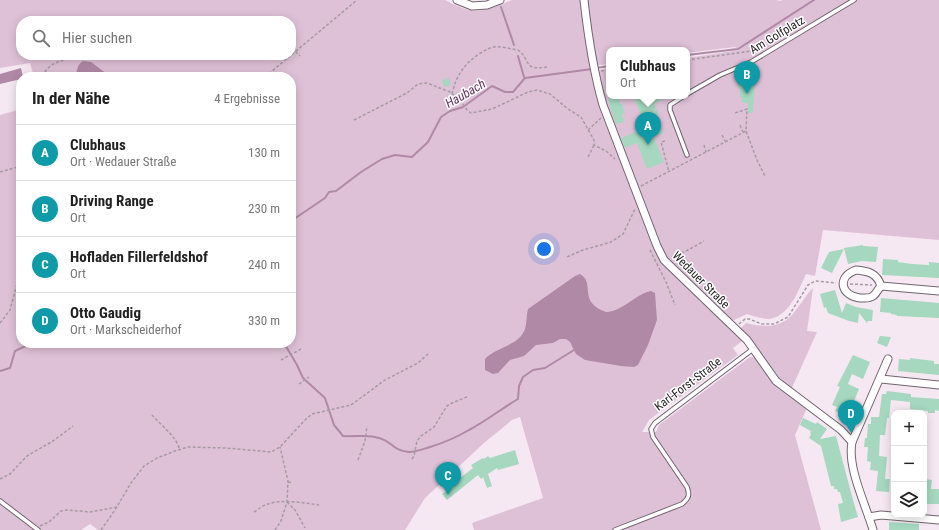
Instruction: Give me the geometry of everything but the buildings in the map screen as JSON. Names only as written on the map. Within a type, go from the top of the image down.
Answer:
[{"type":"street","points":[[457,0],[472,6],[487,5],[500,0]]},
{"type":"street","name":"Wedauer Straße","points":[[584,0],[593,67],[606,113],[657,246],[664,260],[735,328],[754,349],[776,381],[841,430],[852,442]]},
{"type":"street","points":[[856,270],[868,271],[877,277],[881,286],[872,297],[854,297],[846,292],[844,288],[844,279],[847,274],[856,270]]},
{"type":"street","points":[[881,286],[939,291]]},
{"type":"street","points":[[873,530],[852,462],[851,448],[852,442],[888,359]]},
{"type":"street","points":[[881,378],[939,385]]},
{"type":"street","points":[[869,517],[881,515],[939,520]]},
{"type":"lane","name":"Am Golfplatz","points":[[690,92],[720,75],[751,62],[854,0]]},
{"type":"lane","points":[[679,99],[670,105],[670,110],[687,155]]},
{"type":"lane","name":"Karl-Forst-Straße","points":[[615,530],[682,504],[688,499],[690,493],[687,487],[653,437],[651,429],[655,423],[754,349]]},
{"type":"lane","points":[[0,501],[37,529]]},
{"type":"path","points":[[300,56],[296,52],[358,0]]},
{"type":"path","points":[[452,94],[460,71],[476,56],[491,47],[518,50],[530,66],[540,68],[547,67]]},
{"type":"path","points":[[690,60],[752,51],[764,47]]},
{"type":"path","points":[[45,72],[52,65],[66,60]]},
{"type":"path","points":[[271,72],[286,60]]},
{"type":"path","points":[[354,120],[407,93],[418,84],[427,83],[452,94],[459,99],[467,110],[472,113],[492,110],[528,92],[537,90],[550,94],[568,109],[581,117],[594,140],[594,145],[588,157]]},
{"type":"path","points":[[735,113],[747,109],[746,131],[765,176]]},
{"type":"path","points":[[588,130],[606,113]]},
{"type":"path","points":[[740,125],[743,132]]},
{"type":"path","points":[[636,189],[746,131]]},
{"type":"path","points":[[722,135],[725,141]]},
{"type":"path","points":[[665,141],[661,142],[669,172]]},
{"type":"path","points":[[594,145],[606,151],[618,162]]},
{"type":"path","points":[[704,146],[706,152]]},
{"type":"path","points":[[0,172],[16,167]]},
{"type":"path","points":[[567,257],[583,250],[611,242],[623,234],[635,209],[634,204]]},
{"type":"path","points":[[664,260],[688,250],[704,241]]},
{"type":"path","points":[[649,246],[675,305]]},
{"type":"path","points":[[735,328],[745,319],[762,324],[774,324],[788,317],[808,285]]},
{"type":"path","points":[[0,323],[10,310],[16,288]]},
{"type":"path","points":[[280,360],[293,354],[301,348]]},
{"type":"path","points":[[101,530],[131,483],[144,466],[157,458],[188,447],[271,452],[280,448],[312,414],[351,406],[385,380],[418,363],[429,353]]},
{"type":"path","points":[[299,384],[309,377]]},
{"type":"path","points":[[412,459],[417,441],[421,436],[434,427],[447,406],[452,402],[469,396]]},
{"type":"path","points":[[152,414],[177,441],[179,447],[178,450]]},
{"type":"path","points":[[0,479],[10,474],[27,456],[53,441],[73,426]]},
{"type":"path","points":[[358,460],[365,442],[367,426]]},
{"type":"path","points":[[275,530],[281,521],[287,502],[288,482],[280,448]]},
{"type":"path","points":[[288,482],[293,483]]},
{"type":"path","points":[[287,502],[297,514],[305,528]]},
{"type":"path","points":[[254,512],[268,504],[303,502],[319,505]]},
{"type":"path","points":[[37,529],[49,522],[61,511],[67,510],[90,512],[117,507]]},
{"type":"shaded area","points":[[0,0],[445,0],[464,8],[478,10],[493,7],[512,0],[939,0],[939,240],[823,230],[815,276],[806,274],[788,308],[783,313],[769,319],[747,314],[732,321],[662,262],[742,341],[733,348],[738,355],[649,420],[642,432],[656,432],[659,425],[750,357],[755,357],[774,384],[807,408],[795,435],[821,530],[474,530],[472,523],[543,498],[520,417],[512,420],[484,443],[425,498],[405,530],[98,530],[90,524],[81,530],[0,530],[0,115],[16,110],[16,348],[296,348],[296,72],[33,72],[30,63],[0,68]]},
{"type":"shaded area","points":[[83,61],[91,62],[104,72],[77,72],[78,66]]},
{"type":"shaded area","points":[[21,68],[22,72],[16,72],[16,80],[0,84],[0,74]]},
{"type":"shaded area","points":[[580,274],[587,282],[589,298],[592,303],[597,308],[606,312],[618,309],[645,293],[651,291],[655,293],[657,320],[648,345],[638,365],[634,367],[621,366],[585,360],[576,354],[570,342],[566,339],[560,339],[553,343],[536,345],[524,356],[510,360],[498,373],[493,374],[485,370],[485,359],[513,343],[522,335],[526,327],[528,309]]},
{"type":"shaded area","points":[[813,288],[807,331],[817,332],[791,390],[779,381],[740,329],[746,323],[770,326],[782,323],[792,315]]},
{"type":"waterway","name":"Haubach","points":[[690,55],[738,49],[814,0]]},
{"type":"waterway","points":[[501,7],[514,45]]},
{"type":"waterway","points":[[518,56],[524,77]]},
{"type":"waterway","name":"Haubach","points":[[596,68],[606,66]]},
{"type":"waterway","name":"Haubach","points":[[296,218],[325,198],[329,192],[336,191],[361,172],[382,159],[395,155],[412,157],[428,142],[441,117],[450,111],[463,107],[492,86],[505,92],[513,92],[525,78],[592,69]]},
{"type":"waterway","name":"Haubach","points":[[0,371],[10,368],[15,351],[21,348]]},
{"type":"waterway","points":[[287,348],[303,378],[325,398],[334,425],[343,436],[375,437],[387,441],[399,450],[409,452],[414,452],[445,442],[481,423],[518,399],[519,386],[523,377],[533,370],[545,368],[574,350]]},
{"type":"place","name":"Driving Range","points":[[747,94]]},
{"type":"place","name":"Clubhaus","points":[[648,145]]},
{"type":"place","name":"Otto Gaudig","points":[[851,433]]},
{"type":"place","name":"Hofladen Fillerfeldshof","points":[[448,495]]}]
